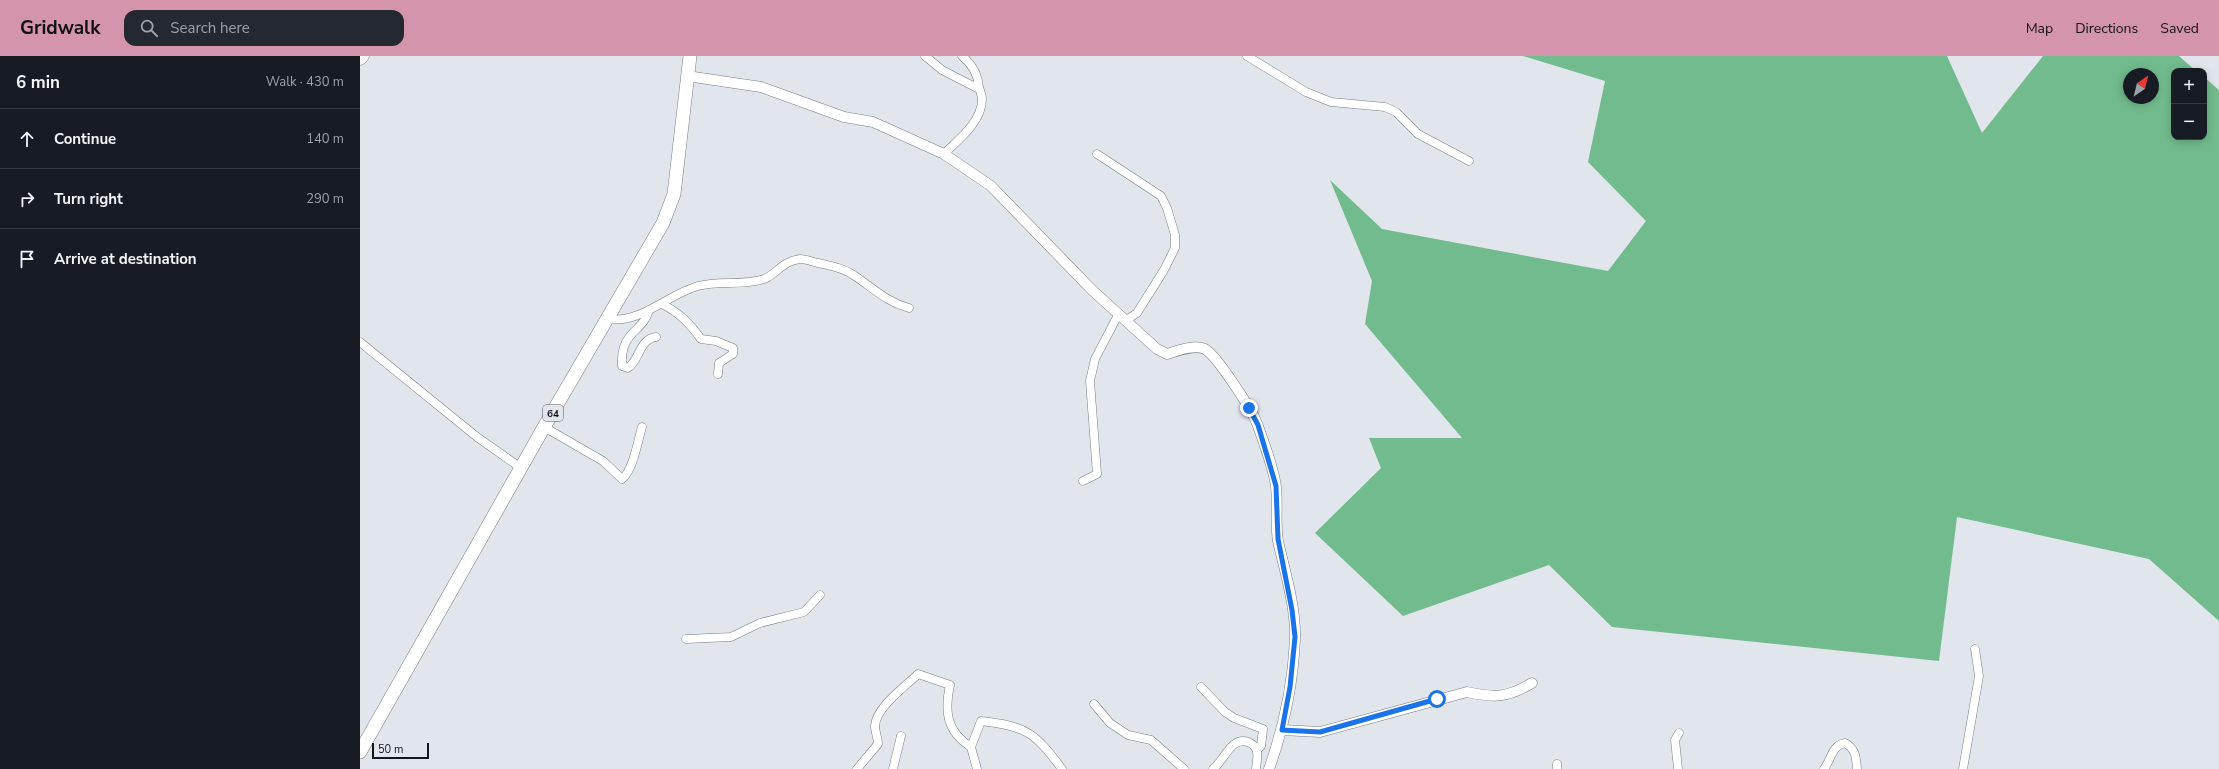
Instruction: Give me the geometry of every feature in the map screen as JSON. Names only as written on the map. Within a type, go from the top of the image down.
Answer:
[{"type":"main road","points":[[360,59],[363,56]]},
{"type":"main road","name":"64","points":[[360,752],[544,427],[645,257],[669,210],[674,194],[690,56]]},
{"type":"street","points":[[925,56],[942,70],[979,89]]},
{"type":"street","points":[[944,154],[977,118],[982,98],[979,89],[979,81],[974,70],[962,56]]},
{"type":"street","points":[[1247,56],[1306,92],[1325,99],[1385,107],[1396,112],[1418,134],[1469,161]]},
{"type":"street","points":[[687,76],[772,90],[844,117],[873,122],[944,154],[991,186],[1122,318],[1157,349],[1166,354],[1191,348],[1204,349],[1213,356],[1249,408],[1258,425],[1276,486],[1278,539],[1292,610],[1295,637],[1290,687],[1282,730],[1269,769]]},
{"type":"street","points":[[1083,481],[1097,474],[1090,381],[1095,359],[1122,318],[1137,313],[1151,292],[1175,248],[1175,236],[1167,208],[1160,196],[1097,154]]},
{"type":"street","points":[[608,319],[617,320],[649,310],[681,292],[698,286],[717,283],[740,283],[765,279],[778,267],[801,259],[841,268],[855,276],[881,296],[909,308]]},
{"type":"street","points":[[662,304],[676,311],[691,325],[701,339],[716,340],[733,348],[733,354],[719,363],[718,374]]},
{"type":"street","points":[[649,310],[647,317],[628,337],[623,349],[622,366],[628,368],[635,363],[646,342],[650,338],[656,338]]},
{"type":"street","points":[[360,342],[477,437],[521,468]]},
{"type":"street","points":[[544,427],[603,461],[622,479],[626,477],[632,462],[642,427]]},
{"type":"street","points":[[686,639],[731,636],[760,623],[804,612],[820,595]]},
{"type":"street","points":[[1963,769],[1979,676],[1975,649]]},
{"type":"street","points":[[856,769],[878,744],[875,727],[877,716],[883,708],[918,674],[950,685],[947,701],[952,729],[959,739],[971,747]]},
{"type":"street","points":[[1282,730],[1320,732],[1467,692],[1487,696],[1514,694],[1532,683]]},
{"type":"street","points":[[1201,687],[1225,712],[1234,718],[1263,728],[1261,746],[1257,750]]},
{"type":"street","points":[[1094,704],[1110,723],[1128,735],[1151,740],[1184,769]]},
{"type":"street","points":[[977,769],[971,747],[981,721],[1012,726],[1033,735],[1044,745],[1062,769]]},
{"type":"street","points":[[1678,769],[1676,740],[1679,733]]},
{"type":"street","points":[[893,769],[901,736]]},
{"type":"street","points":[[1213,769],[1237,742],[1244,740],[1253,744],[1257,750],[1256,769]]},
{"type":"street","points":[[1824,769],[1835,749],[1840,744],[1845,743],[1851,746],[1856,754],[1857,769]]},
{"type":"green space","points":[[1523,56],[1947,56],[1982,133],[2043,56],[2179,56],[2193,68],[2171,68],[2171,140],[2207,140],[2207,80],[2219,90],[2219,621],[2149,559],[1957,517],[1939,661],[1612,627],[1549,565],[1403,616],[1315,533],[1381,468],[1369,438],[1462,438],[1365,324],[1372,281],[1330,180],[1382,229],[1608,271],[1646,221],[1588,162],[1605,81]]},
{"type":"route","points":[[1249,408],[1258,425],[1276,486],[1278,539],[1292,610],[1295,637],[1290,687],[1282,730],[1320,732],[1437,699]]}]
